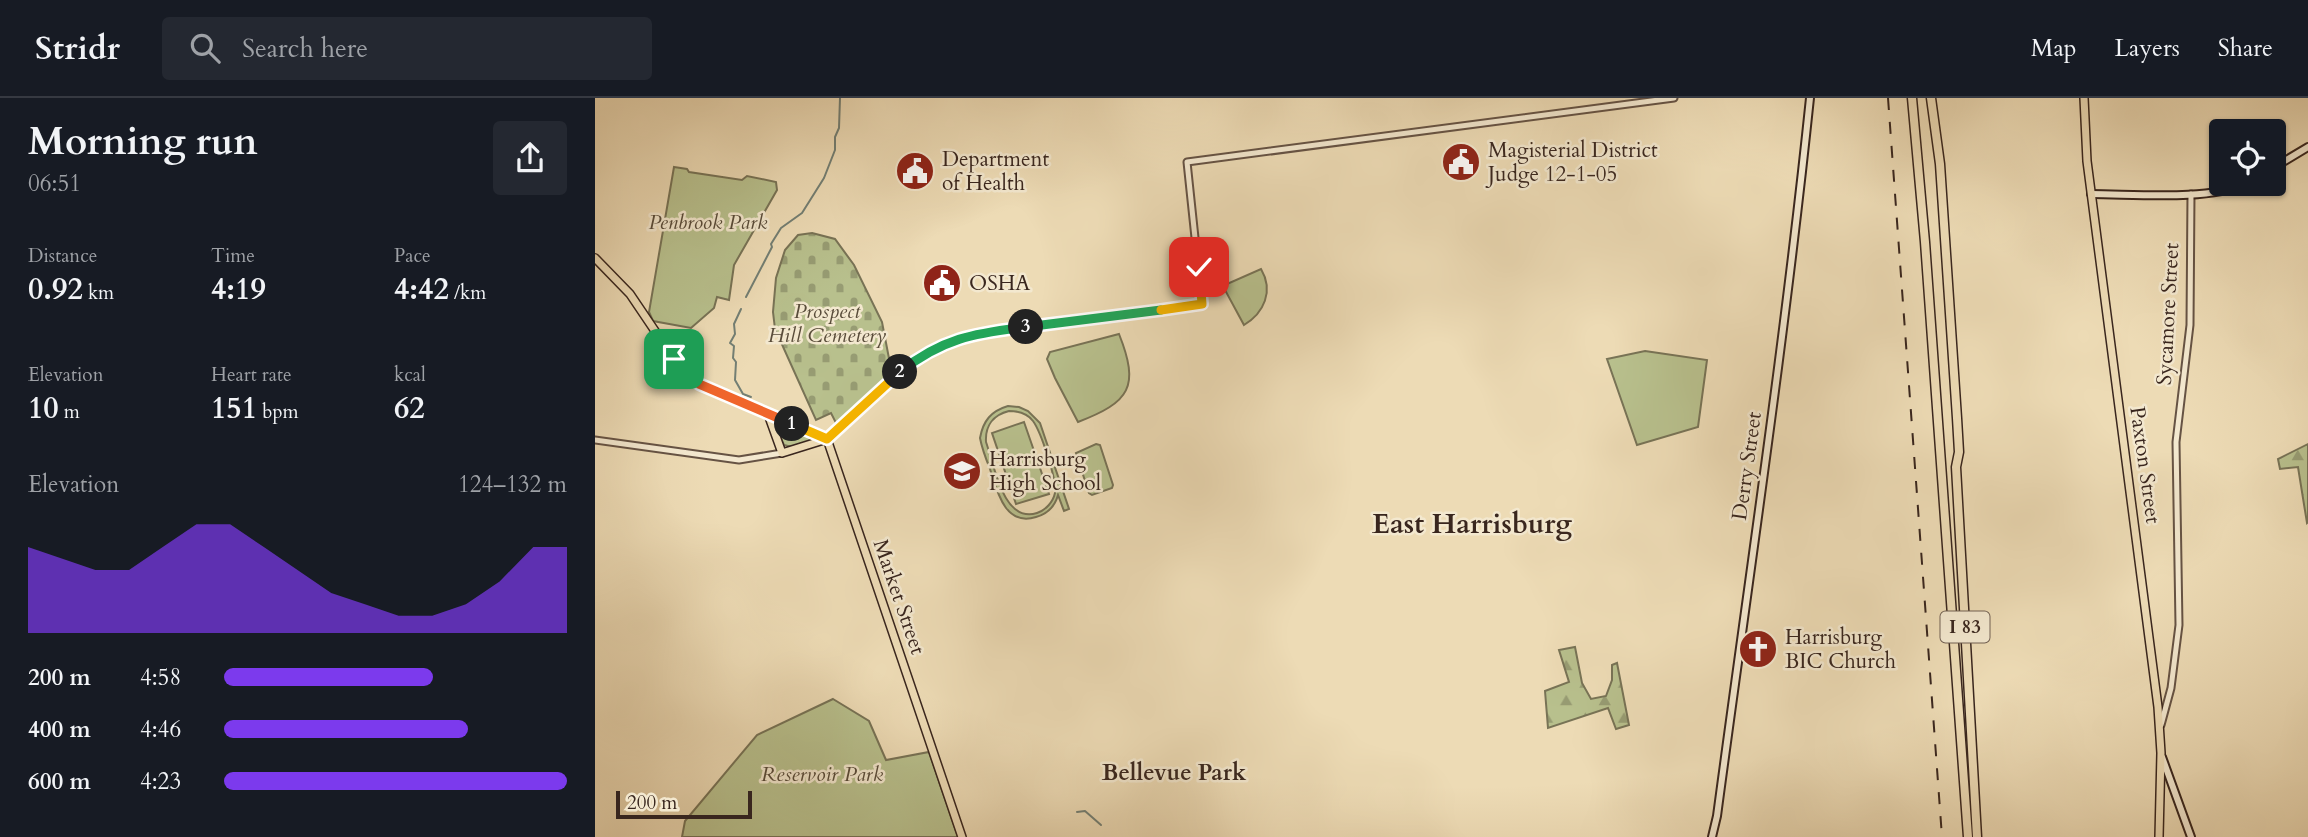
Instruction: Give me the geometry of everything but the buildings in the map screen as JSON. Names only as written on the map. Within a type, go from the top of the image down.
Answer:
[{"type":"highway","name":"I 83","points":[[1912,98],[1968,837]]},
{"type":"highway","name":"I 83","points":[[1931,98],[1940,163],[1957,418],[1959,452],[1955,467],[1977,837]]},
{"type":"main road","name":"Derry Street","points":[[1712,837],[1752,567],[1810,98]]},
{"type":"main road","name":"Paxton Street","points":[[2084,98],[2084,128],[2091,194],[2154,668],[2161,753],[2159,837]]},
{"type":"main road","points":[[2286,160],[2308,147]]},
{"type":"main road","points":[[2091,194],[2209,193]]},
{"type":"main road","points":[[595,258],[630,295],[689,377],[705,387],[827,439]]},
{"type":"main road","points":[[768,413],[782,453],[827,439]]},
{"type":"main road","name":"Market Street","points":[[827,439],[962,837]]},
{"type":"main road","points":[[2161,753],[2191,837]]},
{"type":"street","points":[[827,439],[915,360],[932,349],[965,336],[1202,304],[1187,162],[1674,98]]},
{"type":"street","name":"Sycamore Street","points":[[2160,729],[2171,688],[2178,632],[2176,442],[2189,335],[2191,194]]},
{"type":"street","points":[[595,439],[739,460],[754,460],[782,453]]},
{"type":"green space","name":"Penbrook Park","points":[[674,167],[742,180],[747,176],[776,182],[777,190],[734,265],[729,300],[717,297],[714,308],[691,328],[653,321],[649,312]]},
{"type":"green space","name":"Prospect Hill Cemetery","points":[[812,233],[835,239],[854,265],[882,322],[892,374],[836,423],[831,413],[816,420],[775,329],[773,312],[776,278],[785,250],[798,235]]},
{"type":"green space","points":[[1261,269],[1267,285],[1265,301],[1257,314],[1244,325],[1225,290],[1227,284]]},
{"type":"green space","points":[[1119,334],[1129,367],[1126,390],[1109,407],[1078,422],[1047,359],[1050,352]]},
{"type":"green space","points":[[1645,351],[1707,360],[1698,427],[1637,445],[1607,359]]},
{"type":"green space","points":[[1008,406],[1028,411],[1040,423],[1069,509],[1064,511],[1058,495],[1050,509],[1036,517],[1017,517],[1004,505],[980,438],[989,418]],"holes":[[[1009,411],[1031,418],[1051,467],[1055,493],[1046,508],[1037,513],[1025,514],[1016,510],[1008,501],[986,442],[991,422]]]},
{"type":"green space","points":[[1024,422],[1049,494],[1016,504],[992,433]]},
{"type":"green space","points":[[781,423],[813,440],[792,447],[784,445],[776,428]]},
{"type":"green space","points":[[1096,444],[1100,445],[1113,485],[1112,488],[1092,495],[1076,453]]},
{"type":"green space","points":[[2308,444],[2307,523],[2298,467],[2280,469],[2278,459]]},
{"type":"green space","points":[[1575,647],[1582,683],[1591,699],[1606,696],[1612,680],[1612,665],[1617,663],[1629,725],[1616,729],[1608,708],[1548,728],[1545,691],[1569,682],[1559,650]]},
{"type":"green space","name":"Reservoir Park","points":[[833,699],[869,721],[886,760],[929,752],[958,837],[682,837],[685,821],[757,735]]},
{"type":"waterway","points":[[746,297],[781,228],[802,213],[824,178],[835,150],[840,98]]},
{"type":"waterway","points":[[741,309],[730,343],[734,346],[735,380],[743,394],[751,397]]},
{"type":"waterway","points":[[1077,812],[1085,811],[1101,825]]},
{"type":"railway","points":[[1888,98],[1942,837]]},
{"type":"place","name":"Magisterial District Judge 12-1-05","points":[[1461,162]]},
{"type":"place","name":"Department of Health","points":[[915,171]]},
{"type":"place","name":"OSHA","points":[[942,283]]},
{"type":"place","name":"Harrisburg High School","points":[[962,471]]},
{"type":"place","name":"Harrisburg BIC Church","points":[[1758,649]]},
{"type":"district","name":"East Harrisburg","points":[[1472,524]]},
{"type":"district","name":"Bellevue Park","points":[[1174,772]]},
{"type":"route","points":[[674,359],[685,373],[699,384],[827,439],[897,375],[932,349],[965,336],[991,331],[1202,304],[1199,267]]}]
